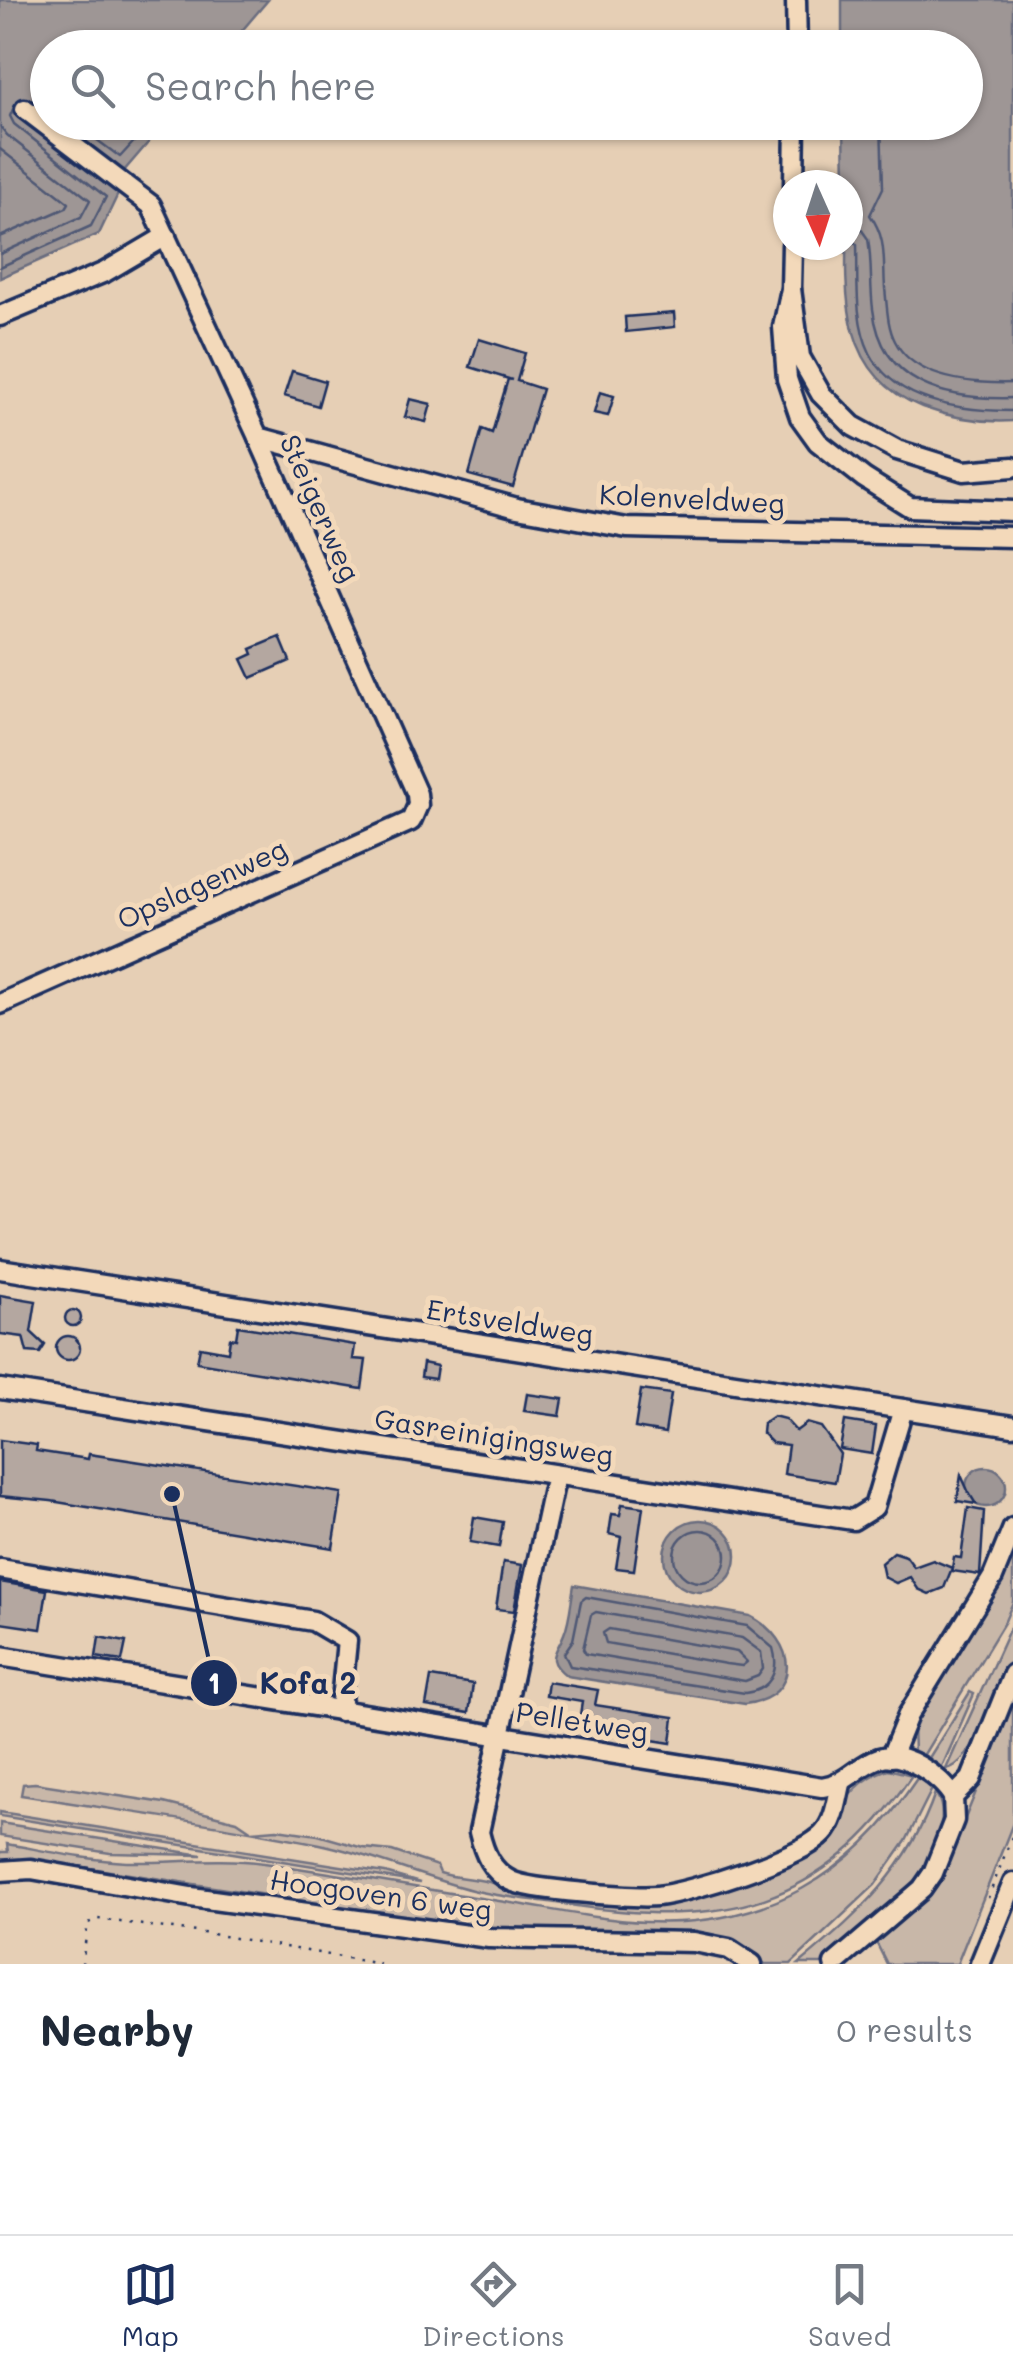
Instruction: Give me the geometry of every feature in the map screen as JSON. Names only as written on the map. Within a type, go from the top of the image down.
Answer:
[{"type":"street","points":[[796,0],[797,30]]},
{"type":"street","name":"Steigerweg","points":[[25,110],[30,114]]},
{"type":"street","name":"Steigerweg","points":[[64,140],[150,205],[258,437],[409,776],[418,805]]},
{"type":"street","points":[[794,170],[795,140]]},
{"type":"street","points":[[0,316],[105,272],[166,236]]},
{"type":"street","points":[[792,260],[791,289],[800,357],[822,394],[853,426],[897,450],[964,471],[1013,468]]},
{"type":"street","points":[[791,289],[783,327],[788,379],[800,417],[818,442],[910,507],[1013,511]]},
{"type":"street","name":"Kolenveldweg","points":[[258,437],[517,508],[628,528],[1013,537]]},
{"type":"street","name":"Opslagenweg","points":[[0,1004],[410,820],[418,805]]},
{"type":"street","name":"Ertsveldweg","points":[[0,1270],[1013,1426]]},
{"type":"street","name":"Gasreinigingsweg","points":[[0,1389],[853,1520],[874,1507],[903,1409]]},
{"type":"street","points":[[556,1475],[479,1832],[485,1859],[512,1882],[583,1892],[658,1896],[744,1872],[808,1846],[823,1834],[833,1818],[841,1784],[879,1758],[904,1758],[949,1789],[954,1820],[933,1873],[922,1889],[834,1964]]},
{"type":"street","points":[[892,1757],[908,1714],[993,1577],[1013,1528]]},
{"type":"street","points":[[0,1569],[313,1621],[347,1641],[340,1711]]},
{"type":"street","name":"Pelletweg","points":[[0,1656],[801,1784],[841,1784]]},
{"type":"street","points":[[953,1797],[971,1779],[1013,1674]]},
{"type":"street","name":"Hoogoven 6 weg","points":[[0,1871],[30,1869],[191,1897],[490,1938],[694,1942],[729,1949],[752,1964]]},
{"type":"street","points":[[980,1964],[1013,1883]]},
{"type":"path","points":[[82,1964],[88,1923],[98,1918],[380,1964]]},
{"type":"shaded area","points":[[1013,1548],[1013,1602],[1005,1621],[923,1756],[914,1753],[913,1723],[988,1605]]},
{"type":"shaded area","points":[[1013,1621],[1013,1652],[996,1700],[967,1754],[946,1769]]},
{"type":"shaded area","points":[[970,1692],[974,1694],[941,1769],[927,1761]]},
{"type":"shaded area","points":[[1013,1701],[1013,1823],[957,1964],[887,1964],[876,1942],[937,1887]]},
{"type":"shaded area","points":[[888,1769],[912,1775],[877,1820],[842,1855],[804,1881],[764,1899],[721,1909],[675,1913],[625,1912],[496,1895],[320,1844],[21,1795],[23,1784],[35,1783],[164,1803],[237,1821],[252,1831],[277,1829],[392,1851],[437,1866],[440,1873],[451,1876],[551,1896],[645,1903],[709,1894],[792,1864],[817,1843],[860,1785]]},
{"type":"shaded area","points":[[918,1777],[933,1787],[906,1841],[875,1885],[791,1964],[765,1964],[737,1941],[705,1933],[487,1929],[32,1859],[0,1861],[0,1852],[8,1852],[7,1844],[112,1861],[247,1861],[597,1917],[689,1922],[730,1916],[802,1889],[865,1842]]},
{"type":"shaded area","points":[[935,1793],[942,1809],[940,1832],[928,1865],[912,1886],[822,1964],[799,1964],[842,1927],[897,1867]]},
{"type":"shaded area","points":[[0,1812],[385,1873],[420,1883],[0,1816]]},
{"type":"shaded area","points":[[0,1823],[202,1855],[110,1853],[0,1836]]},
{"type":"water","points":[[0,0],[268,0],[242,30],[30,30],[30,103],[20,116],[30,124],[30,140],[51,140],[119,192],[99,234],[0,278]]},
{"type":"water","points":[[842,0],[1013,0],[1013,421],[944,414],[892,390],[870,368],[857,342],[846,281],[846,260],[863,260],[863,170],[845,170],[844,140],[983,140],[983,30],[842,30]]},
{"type":"water","points":[[79,140],[150,140],[123,172]]},
{"type":"water","points":[[986,1467],[1000,1473],[1006,1487],[1000,1501],[986,1507],[972,1501],[966,1487],[972,1473]]},
{"type":"water","points":[[700,1520],[726,1530],[736,1556],[726,1582],[700,1592],[674,1582],[664,1556],[674,1530]]},
{"type":"water","points":[[574,1585],[750,1616],[777,1638],[787,1666],[785,1679],[777,1691],[745,1704],[567,1676],[556,1665],[554,1655],[568,1623]]},
{"type":"building","points":[[674,313],[675,327],[626,332],[625,317]]},
{"type":"building","points":[[479,339],[525,353],[517,381],[542,389],[513,487],[469,475],[482,429],[492,433],[508,379],[512,380],[470,367]]},
{"type":"building","points":[[292,371],[325,381],[318,406],[284,396]]},
{"type":"building","points":[[600,392],[614,396],[608,416],[594,413]]},
{"type":"building","points":[[410,399],[431,404],[426,422],[405,417]]},
{"type":"building","points":[[280,637],[290,661],[251,678],[242,659],[253,654],[251,649]]},
{"type":"building","points":[[0,1295],[36,1301],[31,1332],[45,1345],[40,1353],[27,1352],[23,1337],[0,1334]]},
{"type":"building","points":[[73,1310],[81,1318],[73,1326],[65,1318]]},
{"type":"building","points":[[238,1326],[355,1345],[353,1359],[366,1360],[362,1389],[197,1362],[200,1347],[228,1352],[230,1338],[236,1339]]},
{"type":"building","points":[[68,1336],[80,1348],[68,1360],[56,1348]]},
{"type":"building","points":[[423,1363],[437,1366],[435,1379],[421,1377]]},
{"type":"building","points":[[641,1390],[671,1394],[665,1433],[635,1428]]},
{"type":"building","points":[[527,1394],[563,1399],[560,1416],[524,1411]]},
{"type":"building","points":[[773,1416],[785,1419],[796,1431],[807,1423],[821,1427],[840,1454],[835,1482],[784,1474],[788,1445],[772,1443],[762,1433],[763,1423]]},
{"type":"building","points":[[845,1421],[876,1426],[872,1454],[840,1449]]},
{"type":"building","points":[[0,1440],[37,1445],[36,1451],[88,1459],[89,1454],[342,1493],[333,1548],[0,1496]]},
{"type":"building","points":[[961,1475],[969,1493],[976,1504],[957,1501]]},
{"type":"building","points":[[622,1504],[643,1507],[634,1570],[616,1568],[621,1537],[609,1534],[612,1514],[620,1515]]},
{"type":"building","points":[[968,1508],[984,1511],[980,1575],[952,1571],[954,1557],[961,1558]]},
{"type":"building","points":[[474,1517],[503,1522],[499,1547],[470,1542]]},
{"type":"building","points":[[894,1552],[906,1556],[914,1567],[933,1560],[952,1568],[944,1588],[929,1594],[918,1589],[910,1577],[896,1583],[884,1577],[881,1563]]},
{"type":"building","points":[[503,1562],[522,1565],[514,1611],[496,1609]]},
{"type":"building","points":[[0,1582],[47,1590],[41,1629],[0,1623]]},
{"type":"building","points":[[99,1637],[126,1642],[122,1661],[96,1657]]},
{"type":"building","points":[[431,1677],[473,1684],[469,1713],[426,1706]]},
{"type":"building","points":[[548,1682],[598,1690],[595,1705],[674,1717],[671,1743],[578,1728],[582,1702],[546,1696]]},
{"type":"place","name":"Kofa 2","points":[[172,1494]]}]
